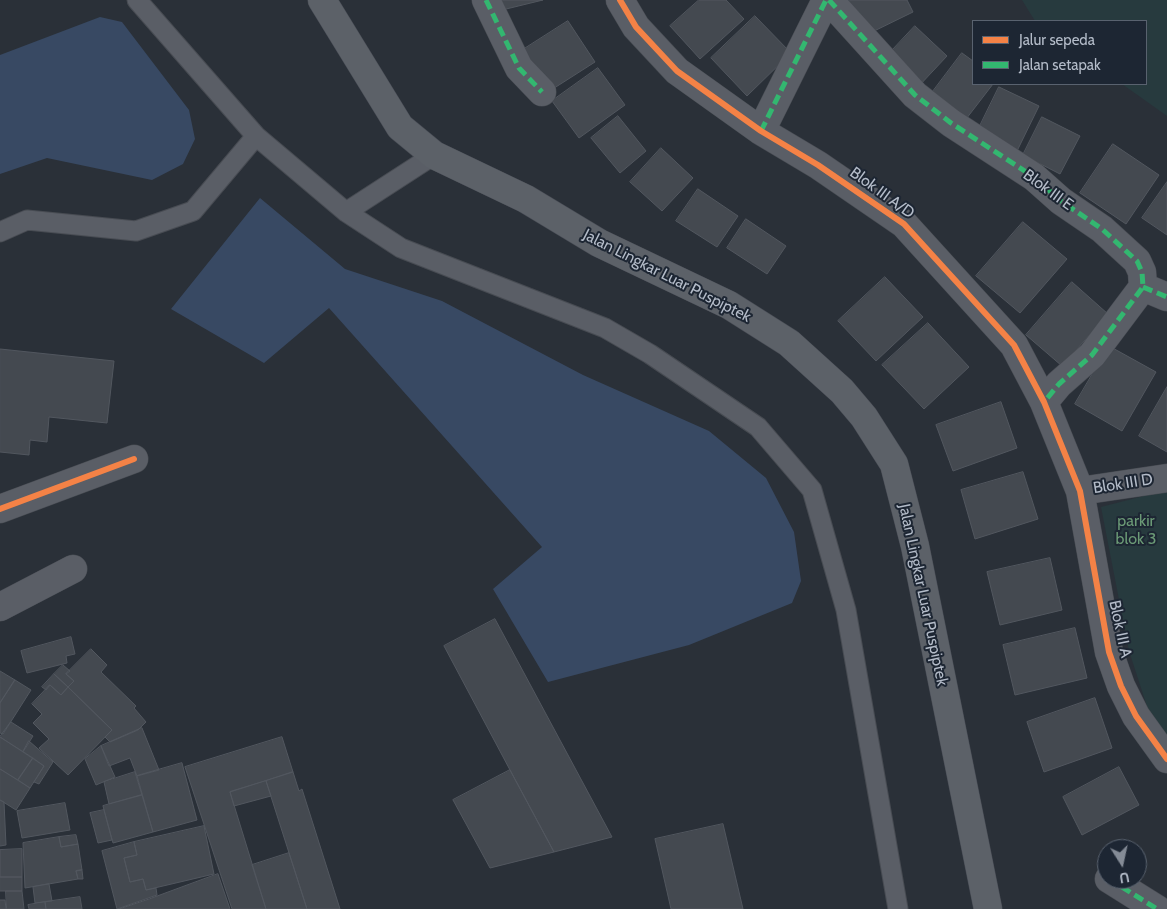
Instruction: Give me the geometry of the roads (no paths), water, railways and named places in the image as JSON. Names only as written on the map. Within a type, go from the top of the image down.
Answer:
[{"type":"main road","name":"Jalan Lingkar Luar Puspiptek","points":[[322,0],[400,127],[434,154],[526,199],[599,243],[729,305],[789,343],[842,391],[864,417],[894,464],[915,546],[988,909]]},
{"type":"street","points":[[486,0],[519,68],[542,92]]},
{"type":"street","name":"Blok III A/D","points":[[620,0],[636,27],[677,71],[761,131],[818,165],[904,224],[1014,345],[1044,402],[1080,491]]},
{"type":"street","name":"Blok III E","points":[[761,131],[828,0],[915,95],[951,123],[1034,177],[1061,201],[1102,228],[1137,261],[1155,292],[1060,384],[1044,402]]},
{"type":"street","points":[[0,509],[134,459]]},
{"type":"street","name":"Blok III D","points":[[1080,491],[1167,478]]},
{"type":"street","name":"Blok III A","points":[[1080,491],[1109,652],[1121,686],[1136,716],[1167,760]]},
{"type":"street","points":[[0,607],[73,569]]},
{"type":"street","points":[[1125,889],[1157,909]]},
{"type":"lane","points":[[137,0],[256,136],[346,212],[400,248],[605,328],[643,350],[758,426],[812,490],[846,610],[898,909]]},
{"type":"lane","points":[[0,232],[27,220],[136,231],[193,211],[256,136]]},
{"type":"lane","points":[[346,212],[434,154]]},
{"type":"water","points":[[100,17],[122,22],[189,110],[195,139],[183,164],[152,180],[47,158],[0,174],[0,55]]},
{"type":"water","points":[[260,198],[345,269],[442,301],[583,375],[709,431],[766,478],[794,532],[801,581],[792,603],[689,645],[548,682],[493,589],[542,547],[329,308],[264,363],[171,309]]},
{"type":"park label","name":"parkir blok 3","points":[[1136,530]]}]
